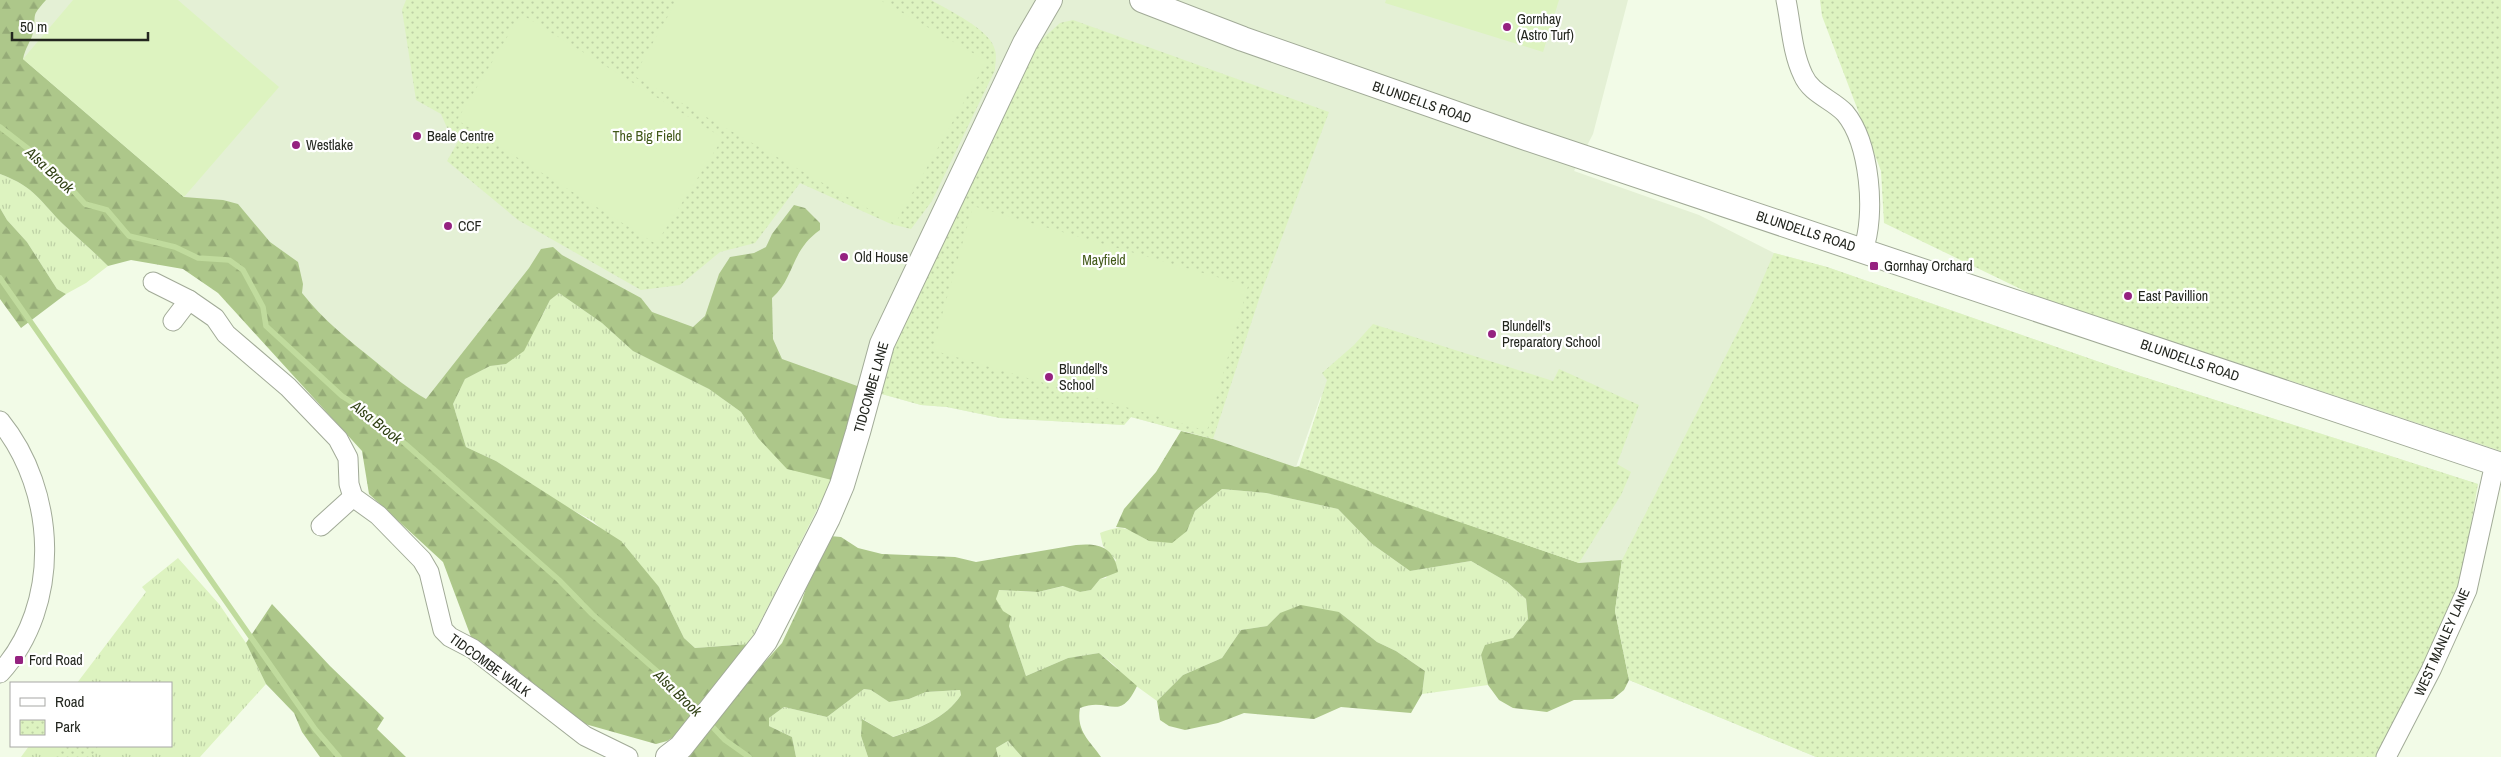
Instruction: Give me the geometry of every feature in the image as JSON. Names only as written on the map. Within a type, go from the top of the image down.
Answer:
[{"type":"street","name":"TIDCOMBE LANE","points":[[668,757],[681,747],[765,641],[828,518],[842,485],[882,344],[1005,85],[1050,0]]},
{"type":"street","name":"BLUNDELLS ROAD","points":[[1142,0],[1243,39],[1520,136],[2498,464]]},
{"type":"street","points":[[1786,0],[1797,57],[1803,76],[1812,88],[1844,113],[1858,138],[1870,200],[1870,222],[1863,250]]},
{"type":"street","points":[[153,282],[189,300],[215,318],[226,334],[288,387],[338,439],[348,458],[349,484],[353,497],[321,526]]},
{"type":"street","points":[[173,321],[189,300]]},
{"type":"street","points":[[0,421],[17,445],[36,489],[46,550],[43,583],[35,613],[25,639],[0,673]]},
{"type":"street","name":"WEST MANLEY LANE","points":[[2386,757],[2435,662],[2467,590],[2498,464]]},
{"type":"street","name":"TIDCOMBE WALK","points":[[353,497],[378,515],[422,560],[429,572],[443,630],[450,637],[473,649],[584,736],[628,757]]},
{"type":"shaded area","name":"Blundell's School","points":[[0,0],[1628,0],[1593,134],[1574,171],[1699,215],[1774,253],[1827,267],[2131,373],[2478,484],[2376,757],[1816,757],[1629,680],[1578,582],[1213,439],[1131,417],[1124,425],[1000,418],[947,407],[921,405],[878,393],[416,412],[0,86]],"holes":[[[1321,397],[1486,531],[1296,467]]]},
{"type":"green space","points":[[0,0],[46,0],[35,15],[33,33],[23,59],[184,197],[223,200],[238,204],[270,242],[298,262],[303,284],[302,293],[319,312],[394,377],[426,399],[529,268],[541,249],[553,247],[562,255],[641,298],[652,312],[693,327],[705,316],[719,274],[730,257],[754,253],[766,247],[772,234],[794,205],[805,208],[820,223],[820,230],[803,247],[785,282],[772,298],[773,339],[782,359],[860,387],[832,480],[787,469],[758,438],[741,412],[709,389],[633,351],[602,323],[559,293],[550,300],[524,351],[506,364],[490,366],[465,379],[453,404],[466,447],[496,461],[621,541],[659,587],[684,638],[695,648],[749,644],[681,732],[667,741],[656,744],[585,724],[471,637],[443,562],[369,494],[362,451],[218,293],[183,269],[131,260],[108,266],[30,190],[0,174]]},
{"type":"green space","points":[[73,0],[178,0],[279,87],[184,197],[23,59]]},
{"type":"green space","name":"The Big Field","points":[[406,0],[931,0],[968,21],[986,35],[995,50],[995,70],[932,201],[911,229],[891,224],[800,183],[755,243],[720,252],[680,285],[641,290],[518,220],[447,161],[460,138],[448,130],[441,114],[416,100],[402,10]]},
{"type":"green space","points":[[677,0],[880,0],[987,61],[895,224],[634,76]]},
{"type":"green space","name":"Gornhay (Astro Turf)","points":[[1386,0],[1559,0],[1543,52],[1385,3]]},
{"type":"green space","points":[[1820,0],[2501,0],[2501,451],[2033,295],[1884,223],[1881,171],[1822,16]]},
{"type":"green space","points":[[521,14],[723,138],[656,244],[457,120]]},
{"type":"green space","name":"Mayfield","points":[[1073,20],[1329,112],[1261,293],[1213,439],[1131,417],[1124,425],[1000,418],[947,407],[921,405],[878,393],[890,345],[1032,48],[1060,23]]},
{"type":"green space","points":[[0,174],[30,190],[108,266],[86,283],[66,294],[57,289],[27,242],[7,220],[0,208]]},
{"type":"green space","points":[[973,206],[1248,286],[1207,431],[932,350]]},
{"type":"green space","points":[[0,208],[7,220],[27,242],[57,289],[66,294],[21,328],[0,299]]},
{"type":"green space","points":[[1774,253],[1827,267],[2131,373],[2478,484],[2465,559],[2449,618],[2376,757],[1816,757],[1629,680],[1615,611],[1622,560],[1753,302]]},
{"type":"green space","points":[[559,293],[602,323],[633,351],[709,389],[741,412],[758,438],[832,480],[749,644],[695,648],[684,638],[659,587],[593,521],[565,506],[496,461],[466,447],[453,404],[465,379],[490,366],[506,364],[544,313],[550,300]]},
{"type":"green space","points":[[1373,324],[1553,381],[1559,369],[1639,405],[1617,464],[1631,472],[1621,495],[1579,563],[1299,467],[1327,380],[1322,373],[1354,345]]},
{"type":"green space","points":[[1181,431],[1213,439],[1295,467],[1300,466],[1579,563],[1622,560],[1615,611],[1629,680],[1624,690],[1613,699],[1574,700],[1547,712],[1513,708],[1499,700],[1488,685],[1481,655],[1485,645],[1513,638],[1528,619],[1526,599],[1507,582],[1471,561],[1410,571],[1372,544],[1338,509],[1266,493],[1222,489],[1195,511],[1187,531],[1172,543],[1149,541],[1125,528],[1116,527],[1124,509],[1156,472]]},
{"type":"green space","points":[[1222,489],[1266,493],[1338,509],[1372,544],[1410,571],[1471,561],[1507,582],[1526,599],[1528,619],[1513,638],[1481,655],[1488,685],[1422,694],[1425,671],[1396,651],[1377,642],[1339,612],[1280,613],[1267,626],[1241,630],[1222,658],[1183,675],[1157,701],[1128,680],[1099,653],[1068,658],[1026,676],[1009,626],[996,599],[998,590],[1038,592],[1064,586],[1080,592],[1091,590],[1100,579],[1106,578],[1116,560],[1103,546],[1100,533],[1121,528],[1149,541],[1187,531],[1195,511]]},
{"type":"green space","points":[[830,536],[841,537],[858,548],[882,554],[955,557],[976,562],[1076,545],[1098,546],[1109,552],[1116,563],[1118,572],[1100,579],[1091,590],[1080,592],[1063,586],[1038,592],[999,590],[996,599],[1003,611],[1011,616],[1009,626],[1026,676],[1068,658],[1099,653],[1137,686],[1125,704],[1113,707],[1090,705],[1080,708],[1080,723],[1084,735],[1101,757],[1022,757],[1008,741],[996,748],[998,757],[868,757],[861,736],[862,719],[893,737],[931,722],[948,710],[961,695],[960,690],[926,692],[909,699],[889,702],[871,690],[864,689],[827,717],[784,707],[769,718],[769,726],[792,737],[796,757],[686,757],[715,717],[782,643],[801,603],[816,559]]},
{"type":"green space","points":[[178,558],[219,604],[246,643],[266,684],[200,757],[21,757],[28,747],[172,747],[172,682],[78,682],[146,592],[142,587]]},
{"type":"green space","points":[[272,604],[330,666],[384,718],[377,729],[406,757],[320,757],[302,732],[294,713],[266,684],[246,643]]},
{"type":"green space","points":[[1301,605],[1339,612],[1377,642],[1396,651],[1425,671],[1422,694],[1411,713],[1341,707],[1314,719],[1244,713],[1218,723],[1185,730],[1169,726],[1160,720],[1157,701],[1183,675],[1222,658],[1241,630],[1267,626],[1280,613]]},
{"type":"green space","points":[[864,689],[871,690],[889,702],[909,699],[926,692],[960,690],[961,695],[948,710],[931,722],[892,737],[863,719],[861,736],[868,757],[796,757],[792,737],[769,726],[769,718],[784,707],[827,717]]},
{"type":"green space","points":[[1008,741],[1022,757],[998,757],[996,748]]},
{"type":"green space","points":[[61,747],[97,747],[91,757],[54,757]]},
{"type":"waterway","name":"Alsa Brook","points":[[0,127],[53,168],[85,204],[107,210],[129,236],[175,247],[198,258],[229,260],[243,270],[263,307],[266,326],[342,396],[375,417],[559,580],[592,614],[676,688],[701,714]]},
{"type":"waterway","points":[[0,278],[315,729],[339,757]]},
{"type":"waterway","name":"Alsa Brook","points":[[707,721],[725,740],[749,757]]},
{"type":"place","name":"Gornhay (Astro Turf)","points":[[1507,27]]},
{"type":"place","name":"Beale Centre","points":[[417,136]]},
{"type":"place","name":"Westlake","points":[[296,145]]},
{"type":"place","name":"CCF","points":[[448,226]]},
{"type":"place","name":"Old House","points":[[844,257]]},
{"type":"place","name":"Gornhay Orchard","points":[[1874,266]]},
{"type":"place","name":"East Pavillion","points":[[2128,296]]},
{"type":"place","name":"Blundell's Preparatory School","points":[[1492,334]]},
{"type":"place","name":"Blundell's School","points":[[1049,377]]},
{"type":"place","name":"Ford Road","points":[[19,660]]}]
